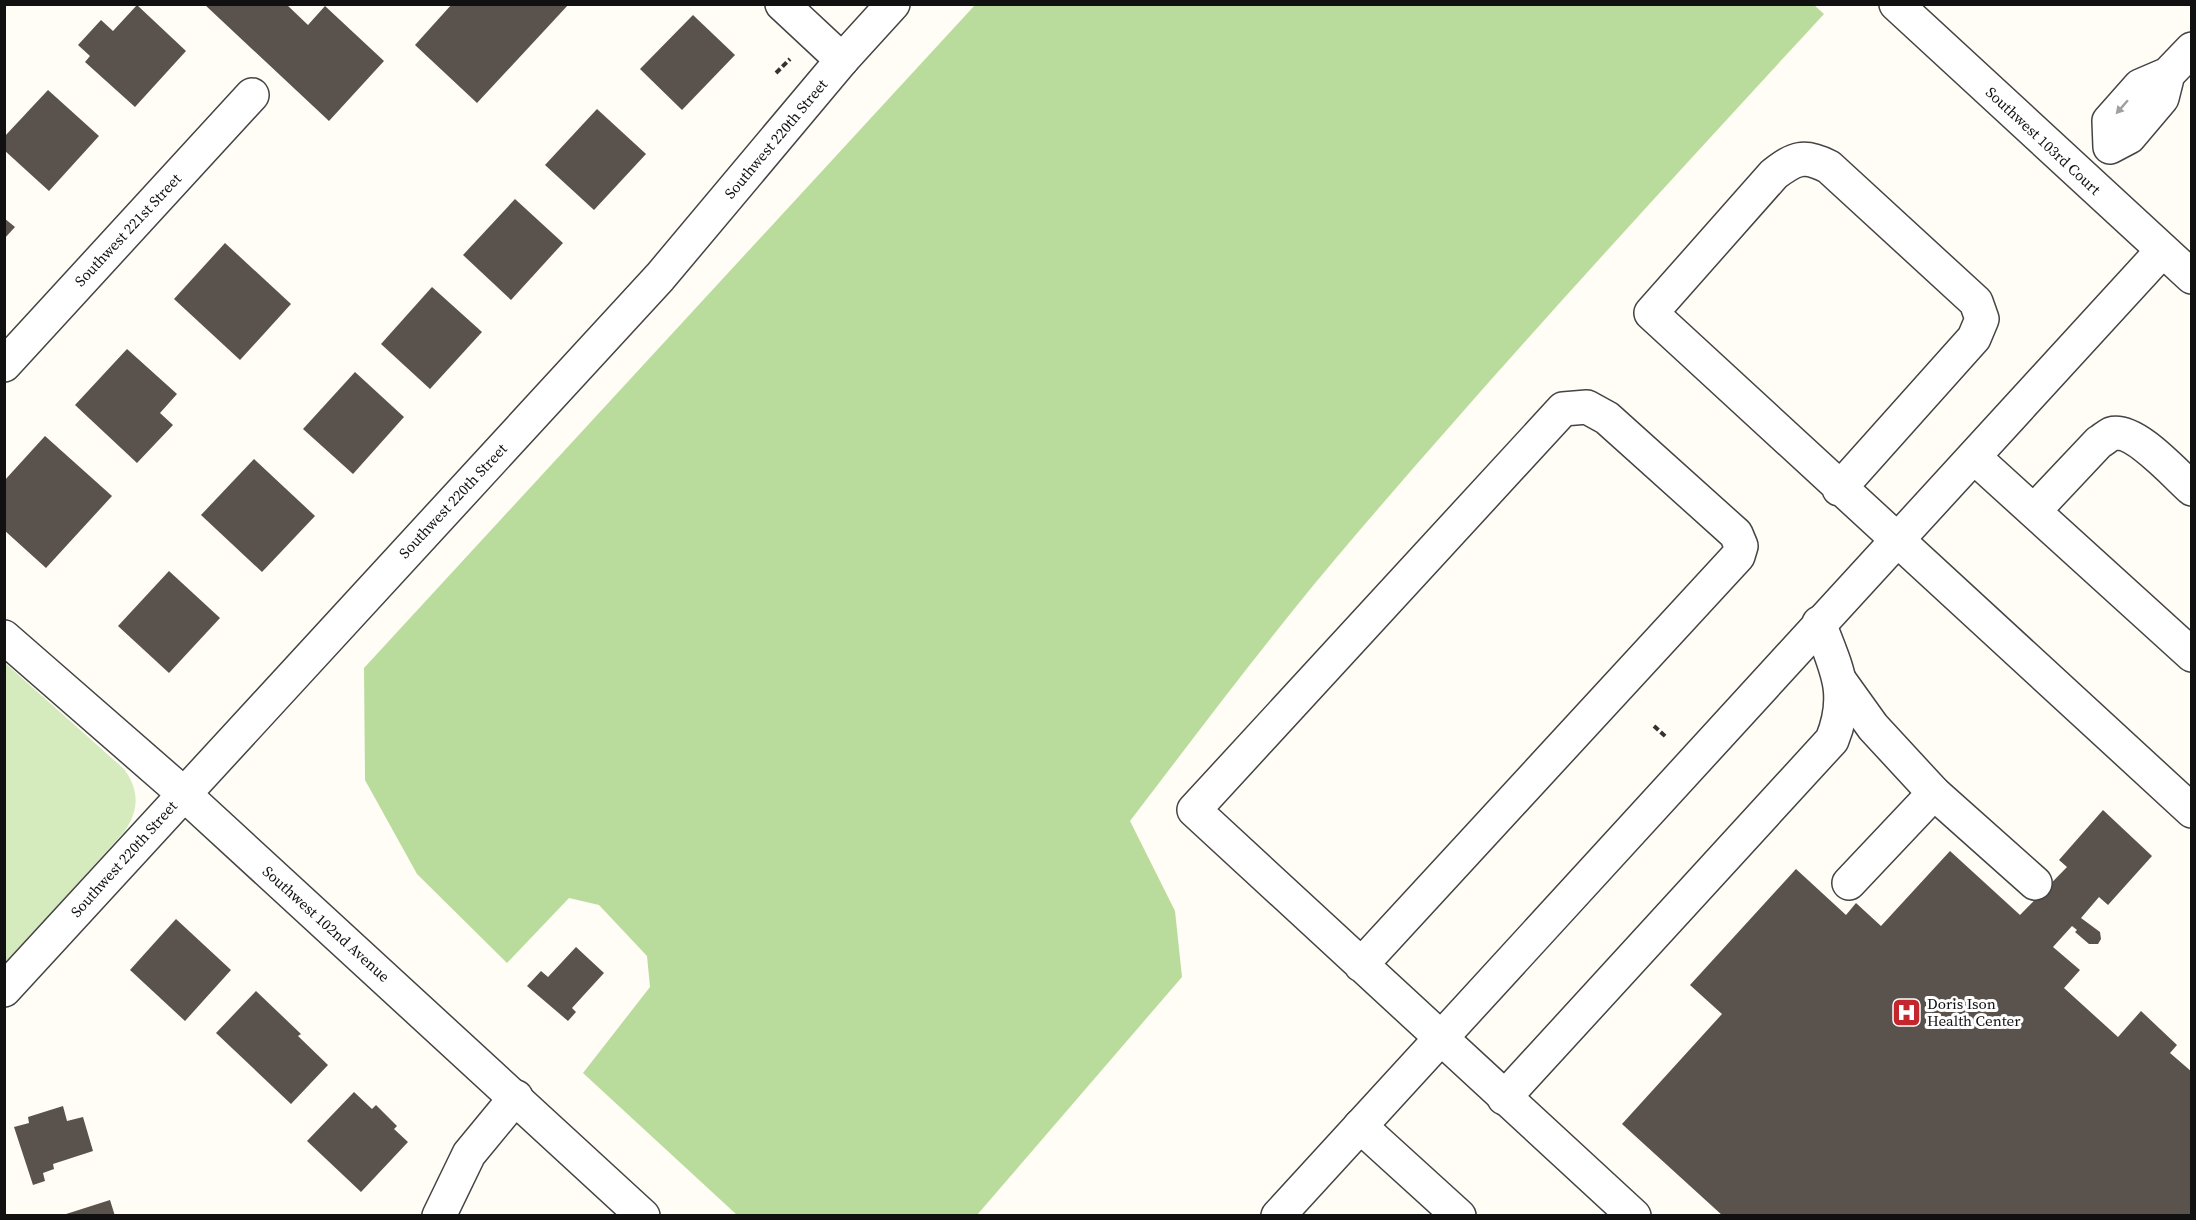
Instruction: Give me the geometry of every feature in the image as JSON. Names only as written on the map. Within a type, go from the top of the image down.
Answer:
[{"type":"street","points":[[782,4],[842,60]]},
{"type":"street","name":"Southwest 220th Street","points":[[4,990],[660,277],[842,60],[892,4]]},
{"type":"street","name":"Southwest 103rd Court","points":[[1896,4],[2192,277]]},
{"type":"street","points":[[2084,178],[2110,147],[2109,121],[2140,86],[2168,74],[2192,49]]},
{"type":"street","name":"Southwest 221st Street","points":[[4,365],[252,95]]},
{"type":"street","points":[[1839,489],[1974,338],[1982,319],[1976,302],[1829,167],[1814,159],[1793,159],[1774,174],[1650,313],[1839,489],[2192,811]]},
{"type":"street","points":[[1278,1215],[2162,251]]},
{"type":"street","points":[[1360,965],[1738,556],[1742,546],[1736,534],[1608,418],[1587,407],[1563,409],[1194,810],[1360,965],[1504,1098],[1634,1215]]},
{"type":"street","points":[[2034,511],[2099,442],[2112,434],[2128,435],[2141,443],[2192,489]]},
{"type":"street","points":[[1974,457],[2192,655]]},
{"type":"street","points":[[1819,623],[1840,681],[1873,727],[1934,793],[2035,884]]},
{"type":"street","name":"Southwest 102nd Avenue","points":[[4,637],[184,794],[643,1215]]},
{"type":"street","points":[[1504,1098],[1832,740],[1841,717],[1840,681]]},
{"type":"street","points":[[1849,883],[1934,793]]},
{"type":"street","points":[[439,1215],[455,1178],[469,1154],[516,1097]]},
{"type":"street","points":[[1360,1126],[1459,1215]]},
{"type":"path","points":[[776,74],[797,51]]},
{"type":"path","points":[[1654,726],[1666,737]]},
{"type":"green space","points":[[975,5],[1814,5],[1824,14],[1531,335],[1359,531],[1271,638],[1130,821],[1175,911],[1182,977],[977,1215],[737,1215],[583,1073],[650,987],[647,956],[599,905],[569,898],[507,963],[417,874],[365,780],[364,668]]},
{"type":"green space","points":[[5,663],[124,769],[133,785],[136,801],[133,816],[124,832],[5,964]]},
{"type":"building","points":[[204,4],[286,4],[308,25],[325,6],[384,61],[329,121]]},
{"type":"building","points":[[452,4],[569,4],[477,103],[415,45]]},
{"type":"building","points":[[137,5],[186,51],[135,107],[85,62],[90,56],[78,45],[101,20],[113,31]]},
{"type":"building","points":[[693,15],[735,55],[682,110],[640,69]]},
{"type":"building","points":[[48,90],[99,136],[49,191],[4,150],[4,137]]},
{"type":"building","points":[[597,109],[646,154],[594,210],[545,165]]},
{"type":"building","points":[[515,199],[563,243],[511,300],[463,255]]},
{"type":"building","points":[[4,218],[15,227],[4,239]]},
{"type":"building","points":[[225,243],[291,304],[240,360],[174,299]]},
{"type":"building","points":[[432,287],[482,332],[430,389],[381,344]]},
{"type":"building","points":[[127,349],[177,394],[160,413],[173,425],[137,463],[75,405]]},
{"type":"building","points":[[355,372],[404,417],[353,474],[303,429]]},
{"type":"building","points":[[45,436],[112,496],[46,568],[4,530],[4,481]]},
{"type":"building","points":[[254,459],[315,516],[262,572],[201,515]]},
{"type":"building","points":[[169,571],[220,618],[169,673],[118,626]]},
{"type":"building","name":"Doris Ison Health Center","points":[[2103,810],[2152,856],[2108,905],[2099,897],[2081,918],[2100,932],[2101,939],[2098,944],[2089,944],[2075,932],[2077,930],[2072,926],[2053,947],[2080,970],[2064,988],[2118,1037],[2141,1011],[2177,1045],[2170,1053],[2192,1072],[2192,1216],[1723,1216],[1622,1124],[1722,1014],[1690,985],[1796,869],[1846,915],[1856,903],[1881,926],[1950,851],[2020,915],[2067,867],[2059,860]]},
{"type":"building","points":[[176,919],[231,970],[185,1021],[130,970]]},
{"type":"building","points":[[576,947],[604,973],[572,1008],[576,1012],[568,1021],[527,986],[541,971],[548,977]]},
{"type":"building","points":[[256,991],[301,1034],[298,1036],[328,1065],[291,1104],[216,1033]]},
{"type":"building","points":[[354,1092],[372,1109],[376,1105],[397,1126],[394,1129],[408,1142],[361,1192],[307,1141]]},
{"type":"building","points":[[63,1106],[67,1121],[83,1117],[93,1151],[53,1164],[54,1169],[43,1173],[45,1181],[33,1185],[14,1127],[29,1123],[28,1117]]},
{"type":"building","points":[[110,1200],[115,1216],[63,1216],[63,1215]]},
{"type":"place","name":"Doris Ison Health Center","points":[[1906,1013]]}]
